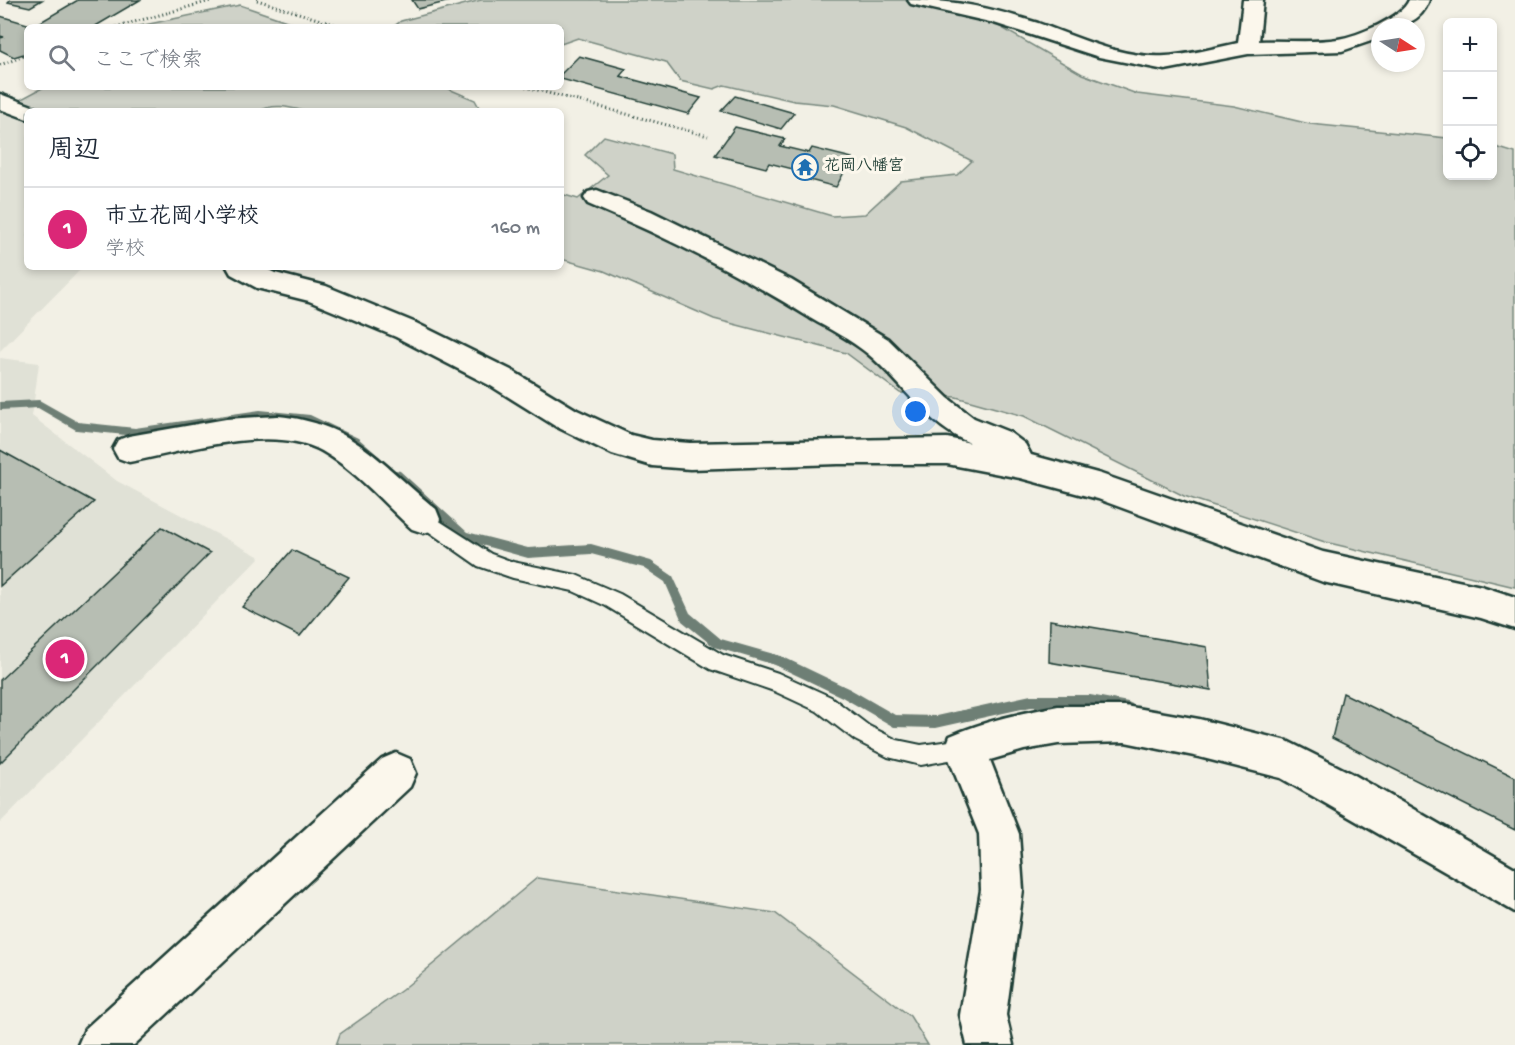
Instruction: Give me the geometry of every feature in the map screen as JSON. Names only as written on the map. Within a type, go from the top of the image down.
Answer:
[{"type":"street","points":[[918,0],[1013,22],[1076,46],[1151,62],[1165,63],[1248,48],[1342,45],[1371,34]]},
{"type":"street","points":[[1248,48],[1253,0]]},
{"type":"street","points":[[1403,18],[1416,8],[1419,0]]},
{"type":"street","points":[[0,101],[24,111]]},
{"type":"street","points":[[597,198],[642,217],[781,287],[878,346],[937,406],[963,427],[998,441],[1014,453],[1020,465]]},
{"type":"street","points":[[246,270],[267,281],[316,293],[406,330],[501,378],[566,418],[623,445],[652,453],[690,456],[838,451],[947,451],[1020,465],[1101,487],[1323,567],[1481,602],[1515,613]]},
{"type":"street","points":[[129,449],[268,427],[295,428],[320,436],[349,454],[424,519]]},
{"type":"street","points":[[990,1045],[983,1015],[1002,890],[999,834],[985,794],[964,749],[1024,731],[1058,725],[1125,724],[1198,738],[1287,760],[1515,891]]},
{"type":"street","points":[[101,1045],[396,773]]},
{"type":"lane","points":[[424,519],[452,540],[485,560],[513,570],[576,583],[613,600],[717,662],[777,683],[824,704],[862,732],[895,750],[921,755],[964,749]]},
{"type":"path","points":[[127,24],[214,0]]},
{"type":"path","points":[[257,0],[333,24]]},
{"type":"path","points":[[0,65],[24,56]]},
{"type":"path","points":[[537,90],[708,136]]},
{"type":"shaded area","points":[[481,0],[933,0],[997,25],[1082,74],[1137,94],[1234,106],[1310,124],[1443,138],[1443,180],[1497,180],[1497,147],[1515,153],[1515,587],[1325,542],[1184,496],[1024,416],[956,397],[900,393],[846,353],[714,319],[604,271],[564,260],[564,195],[578,199],[608,175],[585,155],[604,136],[672,154],[673,169],[832,216],[865,214],[901,181],[957,175],[972,161],[906,127],[834,105],[794,101],[724,85],[714,89],[680,81],[666,62],[578,38],[564,43],[564,24],[397,24]]},
{"type":"shaded area","points":[[240,5],[295,24],[149,24]]},
{"type":"shaded area","points":[[38,90],[451,90],[475,100],[479,108],[291,108],[275,106],[268,108],[28,108],[14,103]]},
{"type":"shaded area","points":[[0,111],[24,121],[24,270],[80,270],[0,351]]},
{"type":"shaded area","points":[[0,358],[39,363],[32,416],[117,481],[260,557],[0,823]]},
{"type":"shaded area","points":[[537,878],[775,913],[910,1016],[928,1045],[336,1045],[340,1034],[402,990]]},
{"type":"building","points":[[10,0],[42,0],[30,7],[8,2]]},
{"type":"building","points":[[78,0],[140,0],[99,24],[37,24]]},
{"type":"building","points":[[412,0],[454,0],[418,9]]},
{"type":"building","points":[[0,16],[27,24],[24,24],[24,54],[14,57],[0,50],[0,38],[4,37],[0,36]]},
{"type":"building","points":[[579,56],[626,69],[620,76],[701,98],[688,114],[564,80],[564,71]]},
{"type":"building","points":[[735,96],[794,113],[781,129],[721,111]]},
{"type":"building","points":[[735,127],[785,139],[780,146],[809,153],[812,148],[852,158],[836,187],[798,177],[801,171],[769,163],[766,168],[715,155]]},
{"type":"building","points":[[0,450],[94,502],[0,586]]},
{"type":"building","points":[[162,527],[210,553],[0,763],[0,680]]},
{"type":"building","points":[[292,550],[349,577],[300,636],[242,607]]},
{"type":"building","points":[[1050,620],[1207,647],[1211,690],[1049,662]]},
{"type":"building","points":[[1343,693],[1515,777],[1515,830],[1332,738]]},
{"type":"waterway","points":[[0,406],[39,404],[76,426],[135,432],[260,414],[310,419],[355,441],[375,457]]},
{"type":"waterway","points":[[396,474],[464,536],[528,553],[591,549],[647,564],[669,579],[686,617],[718,643],[777,660],[846,693],[894,721],[936,722],[1031,701],[1090,701],[1128,708]]},
{"type":"place","name":"花岡八幡宮","points":[[805,167]]},
{"type":"place","name":"市立花岡小学校","points":[[65,659]]}]
